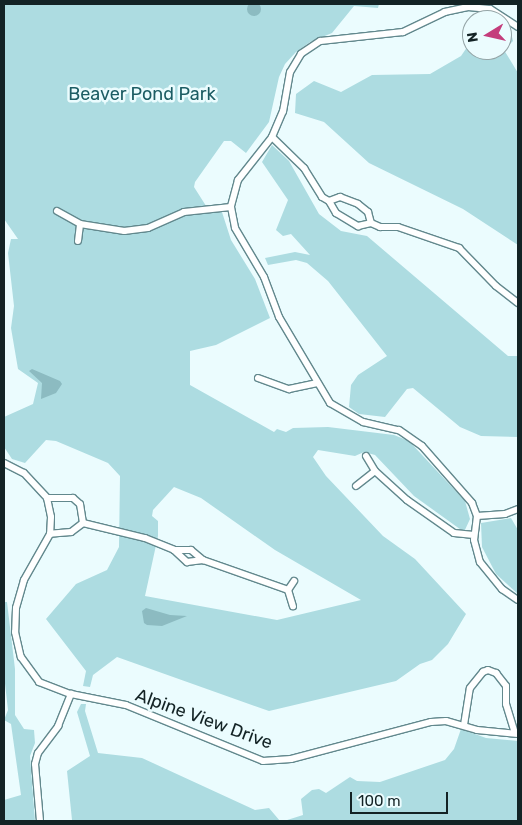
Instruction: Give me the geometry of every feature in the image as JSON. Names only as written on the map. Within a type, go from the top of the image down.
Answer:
[{"type":"street","points":[[518,27],[490,9],[468,7],[445,12],[403,32],[320,41],[301,54],[290,72],[283,111],[272,137],[238,180],[231,207],[235,228],[264,277],[279,317],[330,403],[344,413],[363,422],[399,430],[422,446],[464,491],[476,516],[474,535],[480,562],[490,577],[512,598],[518,600]]},
{"type":"street","points":[[272,137],[304,168],[322,197],[329,201],[336,213],[358,226],[371,223],[380,227],[398,227],[459,248],[496,286],[518,302]]},
{"type":"street","points":[[329,201],[340,197],[358,204],[368,212],[371,223]]},
{"type":"street","points":[[57,211],[80,224],[135,230],[148,228],[168,218],[201,209],[231,207]]},
{"type":"street","points":[[78,241],[80,224]]},
{"type":"street","points":[[258,378],[289,389],[317,383]]},
{"type":"street","points":[[366,456],[375,471],[407,500],[454,533],[474,535]]},
{"type":"street","points":[[4,463],[24,473],[47,498],[50,534],[71,532],[83,523]]},
{"type":"street","points":[[356,486],[375,471]]},
{"type":"street","points":[[47,498],[73,498],[80,504],[83,523]]},
{"type":"street","points":[[476,516],[505,514],[518,509]]},
{"type":"street","points":[[83,523],[145,538],[174,550],[187,562],[203,560]]},
{"type":"street","name":"Alpine View Drive","points":[[50,534],[24,580],[16,608],[15,632],[28,670],[40,682],[72,694],[126,705],[263,761],[290,759],[431,722],[446,720],[477,730],[517,733]]},
{"type":"street","points":[[174,550],[191,550],[203,560],[288,590]]},
{"type":"street","points":[[292,606],[288,590],[294,581]]},
{"type":"street","points":[[464,725],[470,688],[483,672],[488,670],[496,672],[506,686],[506,704],[517,733]]},
{"type":"street","points":[[40,821],[35,764],[38,753],[58,726],[72,694]]},
{"type":"green space","name":"Beaver Pond Park","points":[[4,4],[379,4],[378,8],[354,6],[332,33],[310,42],[296,52],[285,64],[279,77],[269,122],[246,153],[231,141],[224,141],[195,182],[194,187],[208,209],[221,209],[231,240],[255,279],[270,318],[216,345],[190,351],[190,385],[274,432],[277,429],[286,432],[293,428],[328,427],[394,435],[409,441],[465,501],[470,519],[464,532],[414,496],[375,455],[364,452],[355,456],[318,450],[313,457],[326,476],[383,536],[415,559],[466,614],[448,644],[432,660],[420,664],[396,681],[269,711],[117,657],[93,675],[90,687],[83,686],[86,671],[46,619],[76,584],[107,570],[119,547],[120,476],[108,463],[56,441],[46,440],[25,463],[12,459],[4,447],[4,417],[33,404],[38,383],[18,369],[11,328],[14,306],[8,253],[11,239],[18,239],[4,219]],"holes":[[[174,487],[201,498],[275,550],[361,600],[277,620],[145,596],[158,536],[158,521],[152,516],[153,510]]]},
{"type":"green space","points":[[462,55],[462,60],[510,60],[518,73],[518,245],[463,209],[369,163],[324,122],[295,113],[296,94],[314,81],[341,92],[372,75],[430,74]]},
{"type":"green space","points":[[272,145],[289,161],[319,214],[341,231],[367,236],[508,356],[518,356],[518,437],[481,436],[460,427],[413,388],[407,389],[385,417],[359,414],[349,407],[351,385],[358,375],[387,356],[328,281],[307,263],[296,260],[268,265],[265,258],[295,252],[310,255],[291,234],[283,236],[276,230],[288,200],[262,162]]},
{"type":"green space","points":[[511,518],[518,530],[518,594],[496,574],[482,547],[481,523]]},
{"type":"green space","points":[[4,602],[7,602],[15,669],[15,715],[24,729],[34,730],[35,743],[30,756],[35,821],[4,821],[4,800],[21,795],[11,724],[4,720],[8,710],[4,675]]},
{"type":"green space","points":[[81,704],[86,704],[85,711],[98,753],[142,758],[255,810],[269,808],[280,821],[72,820],[67,771],[90,756],[77,712]]},
{"type":"green space","points":[[461,729],[486,738],[518,741],[518,821],[284,821],[303,815],[301,799],[312,790],[319,789],[326,793],[350,777],[357,781],[380,782],[445,760],[454,749]]},
{"type":"shaded area","points":[[251,2],[257,2],[261,9],[257,16],[251,16],[247,12],[247,6]]},
{"type":"shaded area","points":[[32,369],[60,381],[62,384],[56,393],[41,399],[42,383],[29,371]]},
{"type":"shaded area","points":[[146,608],[170,615],[187,616],[162,626],[147,625],[144,623],[142,611]]}]
